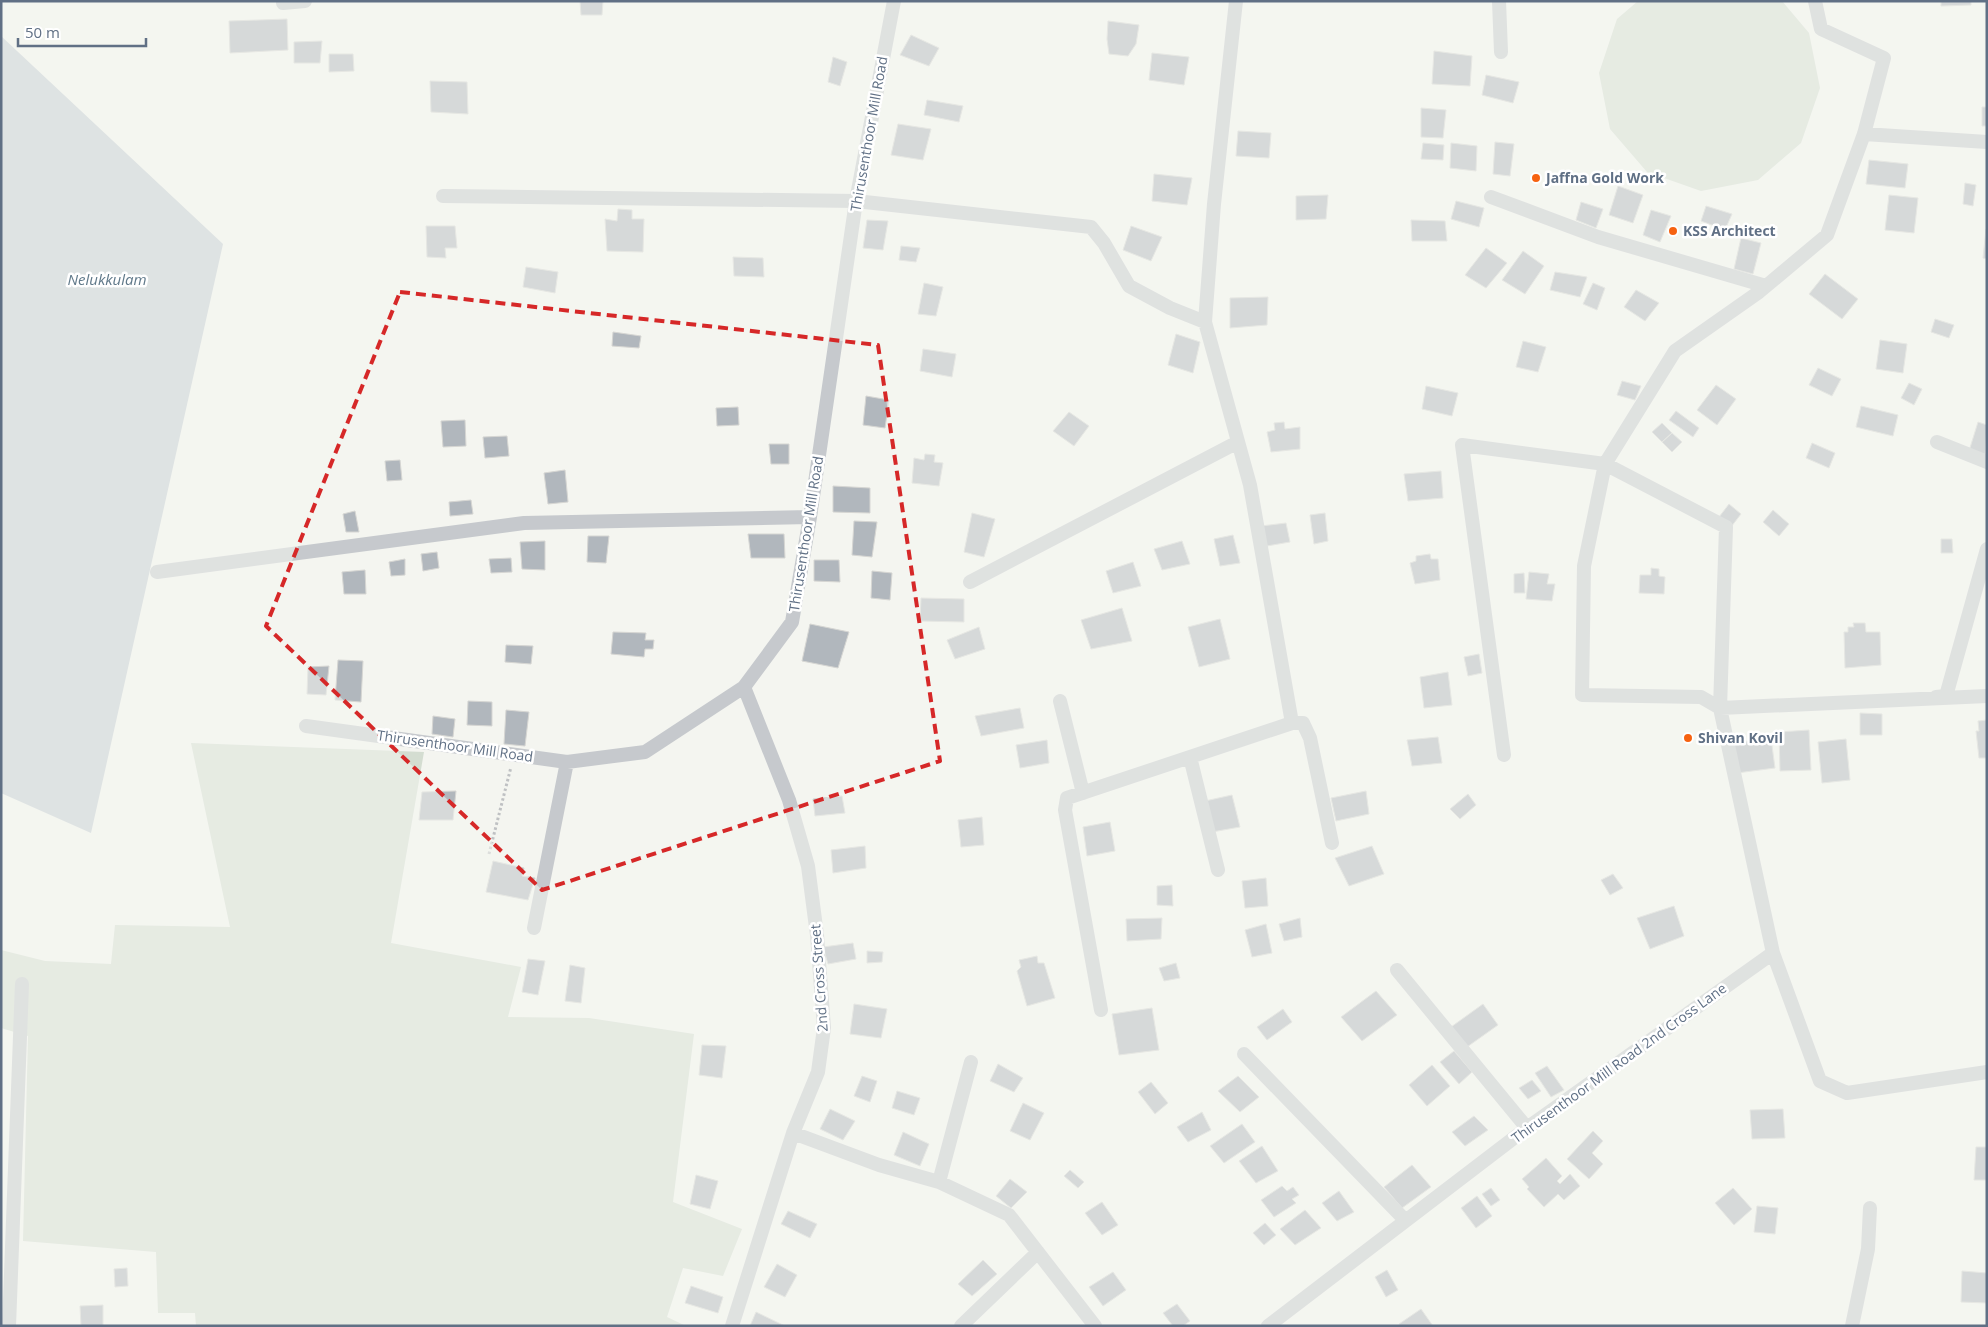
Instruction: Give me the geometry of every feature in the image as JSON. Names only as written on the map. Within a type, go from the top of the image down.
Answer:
[{"type":"street","points":[[283,3],[305,1]]},
{"type":"street","name":"Thirusenthoor Mill Road","points":[[306,726],[567,762],[645,752],[744,687],[792,622],[810,517],[856,201],[894,1]]},
{"type":"street","points":[[1236,1],[1214,204],[1205,322],[1250,485],[1292,723]]},
{"type":"street","points":[[1499,1],[1501,52]]},
{"type":"street","points":[[1815,1],[1821,29],[1884,58],[1864,134],[1827,235],[1766,286],[1675,351],[1605,464],[1584,566],[1582,695],[1701,697],[1720,708],[1987,696]]},
{"type":"street","points":[[1864,134],[1987,142]]},
{"type":"street","points":[[442,196],[856,201],[1091,227],[1104,243],[1129,286],[1170,308],[1205,322]]},
{"type":"street","points":[[1491,197],[1598,237],[1766,286]]},
{"type":"street","points":[[970,582],[1238,442]]},
{"type":"street","points":[[1937,442],[1987,462]]},
{"type":"street","points":[[1504,755],[1462,445],[1605,464],[1726,527],[1720,708],[1773,954],[1820,1081],[1846,1093],[1987,1072]]},
{"type":"street","points":[[157,572],[524,523],[810,517]]},
{"type":"street","points":[[1935,697],[1946,696],[1987,549]]},
{"type":"street","name":"2nd Cross Street","points":[[732,1326],[793,1133],[818,1072],[824,1028],[817,935],[808,866],[789,800],[744,687]]},
{"type":"street","points":[[1060,701],[1083,793]]},
{"type":"street","points":[[1100,1010],[1065,810],[1067,798],[1292,723],[1303,723],[1310,738],[1332,843]]},
{"type":"street","points":[[1190,757],[1218,870]]},
{"type":"street","points":[[534,928],[567,762]]},
{"type":"street","name":"Thirusenthoor Mill Road 2nd Cross Lane","points":[[1268,1326],[1528,1128],[1773,954]]},
{"type":"street","points":[[1397,970],[1528,1128]]},
{"type":"street","points":[[8,1326],[22,984]]},
{"type":"street","points":[[1244,1054],[1405,1220]]},
{"type":"street","points":[[939,1182],[971,1062]]},
{"type":"street","points":[[793,1133],[879,1165],[939,1182],[1009,1215],[1095,1326]]},
{"type":"street","points":[[1852,1326],[1868,1249],[1870,1208]]},
{"type":"street","points":[[960,1326],[1038,1252]]},
{"type":"path","points":[[489,854],[514,755]]},
{"type":"highlighted area","points":[[400,292],[878,345],[940,761],[542,890],[266,626]]},
{"type":"shaded area","points":[[1638,1],[1782,1],[1809,33],[1820,88],[1801,143],[1758,180],[1701,191],[1647,172],[1610,129],[1599,73],[1617,19]]},
{"type":"shaded area","points":[[191,743],[424,752],[391,943],[521,967],[508,1017],[589,1018],[694,1034],[673,1202],[742,1229],[723,1276],[683,1268],[667,1317],[686,1326],[196,1326],[195,1313],[158,1313],[156,1252],[23,1241],[28,1036],[1,1028],[1,950],[45,961],[111,964],[115,925],[230,927]]},
{"type":"water","name":"Nelukkulam","points":[[1,36],[223,244],[91,833],[1,793]]},
{"type":"building","points":[[580,1],[603,1],[602,15],[581,15]]},
{"type":"building","points":[[1941,1],[1971,1],[1971,5],[1941,6]]},
{"type":"building","points":[[287,19],[288,50],[230,53],[229,21]]},
{"type":"building","points":[[1108,21],[1139,25],[1136,44],[1128,56],[1109,54],[1107,39]]},
{"type":"building","points":[[911,35],[939,48],[929,66],[900,55]]},
{"type":"building","points":[[322,41],[320,63],[294,63],[294,42]]},
{"type":"building","points":[[1434,51],[1472,56],[1470,86],[1432,84]]},
{"type":"building","points":[[1152,53],[1189,57],[1184,85],[1149,80]]},
{"type":"building","points":[[329,54],[353,54],[354,71],[329,72]]},
{"type":"building","points":[[833,57],[847,62],[840,86],[828,82]]},
{"type":"building","points":[[1486,75],[1519,82],[1513,103],[1482,95]]},
{"type":"building","points":[[430,81],[467,82],[468,114],[431,112]]},
{"type":"building","points":[[927,100],[963,106],[959,122],[924,115]]},
{"type":"building","points":[[1982,107],[1987,107],[1987,126],[1982,126]]},
{"type":"building","points":[[1421,108],[1446,110],[1443,138],[1421,137]]},
{"type":"building","points":[[898,124],[931,129],[923,160],[891,155]]},
{"type":"building","points":[[1238,131],[1271,133],[1269,158],[1236,156]]},
{"type":"building","points":[[1495,142],[1514,144],[1510,176],[1493,174]]},
{"type":"building","points":[[1423,143],[1444,145],[1443,160],[1421,159]]},
{"type":"building","points":[[1451,143],[1477,146],[1476,171],[1450,168]]},
{"type":"building","points":[[1869,160],[1908,164],[1905,188],[1866,184]]},
{"type":"building","points":[[1154,174],[1192,178],[1187,205],[1152,201]]},
{"type":"building","points":[[1965,183],[1976,185],[1973,206],[1963,204]]},
{"type":"building","points":[[1618,186],[1643,195],[1633,223],[1609,215]]},
{"type":"building","points":[[1328,195],[1326,219],[1296,220],[1296,196]]},
{"type":"building","points":[[1889,195],[1918,198],[1914,233],[1885,230]]},
{"type":"building","points":[[1456,201],[1484,208],[1479,227],[1451,219]]},
{"type":"building","points":[[1581,202],[1603,209],[1596,228],[1576,220]]},
{"type":"building","points":[[1706,206],[1732,214],[1725,230],[1701,221]]},
{"type":"building","points":[[618,209],[632,210],[632,219],[644,219],[643,252],[607,251],[605,219],[617,221]]},
{"type":"building","points":[[1651,210],[1671,216],[1660,242],[1643,235]]},
{"type":"building","points":[[867,220],[888,221],[883,250],[863,248]]},
{"type":"building","points":[[1411,220],[1445,221],[1447,241],[1412,241]]},
{"type":"building","points":[[426,226],[455,226],[457,248],[445,248],[446,258],[427,257]]},
{"type":"building","points":[[1131,226],[1162,237],[1151,261],[1123,250]]},
{"type":"building","points":[[1987,229],[1987,259],[1983,258]]},
{"type":"building","points":[[1741,238],[1761,243],[1753,274],[1734,269]]},
{"type":"building","points":[[901,246],[920,248],[916,262],[899,260]]},
{"type":"building","points":[[1486,248],[1507,263],[1486,288],[1465,275]]},
{"type":"building","points":[[1523,251],[1544,266],[1525,294],[1502,280]]},
{"type":"building","points":[[733,257],[763,258],[764,277],[734,276]]},
{"type":"building","points":[[526,267],[558,272],[555,293],[523,287]]},
{"type":"building","points":[[1555,272],[1587,277],[1580,297],[1550,290]]},
{"type":"building","points":[[1825,274],[1858,299],[1842,319],[1809,294]]},
{"type":"building","points":[[924,283],[943,287],[936,316],[918,314]]},
{"type":"building","points":[[1593,283],[1605,288],[1597,310],[1583,304]]},
{"type":"building","points":[[1636,290],[1659,303],[1645,321],[1624,307]]},
{"type":"building","points":[[1268,297],[1267,325],[1230,328],[1230,298]]},
{"type":"building","points":[[1935,319],[1954,325],[1949,338],[1931,332]]},
{"type":"building","points":[[613,332],[641,336],[639,348],[612,346]]},
{"type":"building","points":[[1176,334],[1200,342],[1193,373],[1168,365]]},
{"type":"building","points":[[1880,340],[1907,344],[1903,373],[1876,369]]},
{"type":"building","points":[[1523,341],[1546,347],[1538,372],[1516,367]]},
{"type":"building","points":[[923,349],[956,354],[952,377],[920,371]]},
{"type":"building","points":[[1818,368],[1841,379],[1832,396],[1809,385]]},
{"type":"building","points":[[1622,381],[1641,386],[1635,400],[1617,395]]},
{"type":"building","points":[[1909,383],[1922,389],[1914,405],[1901,398]]},
{"type":"building","points":[[1716,385],[1736,399],[1717,425],[1697,410]]},
{"type":"building","points":[[1426,386],[1458,393],[1452,416],[1422,409]]},
{"type":"building","points":[[866,396],[889,400],[885,428],[863,425]]},
{"type":"building","points":[[1861,406],[1898,415],[1893,436],[1856,427]]},
{"type":"building","points":[[738,407],[739,425],[717,426],[716,408]]},
{"type":"building","points":[[1676,411],[1699,428],[1693,437],[1669,420]]},
{"type":"building","points":[[1069,412],[1089,426],[1074,446],[1053,431]]},
{"type":"building","points":[[465,420],[466,446],[443,447],[441,421]]},
{"type":"building","points":[[1284,422],[1285,429],[1300,427],[1300,449],[1271,452],[1267,432],[1275,430],[1274,423]]},
{"type":"building","points":[[1978,422],[1987,425],[1985,457],[1969,451]]},
{"type":"building","points":[[1662,423],[1672,433],[1662,442],[1652,432]]},
{"type":"building","points":[[1672,433],[1682,442],[1672,452],[1662,442]]},
{"type":"building","points":[[507,436],[509,456],[485,458],[483,437]]},
{"type":"building","points":[[1812,443],[1835,453],[1829,468],[1806,458]]},
{"type":"building","points":[[769,444],[789,444],[789,464],[771,464]]},
{"type":"building","points":[[925,454],[935,455],[934,462],[943,463],[939,486],[912,483],[914,458],[924,460]]},
{"type":"building","points":[[400,460],[402,480],[387,481],[385,461]]},
{"type":"building","points":[[565,470],[568,502],[548,504],[544,473]]},
{"type":"building","points":[[1441,471],[1443,498],[1408,501],[1404,474]]},
{"type":"building","points":[[833,486],[870,488],[870,513],[833,512]]},
{"type":"building","points":[[471,500],[473,514],[450,516],[449,502]]},
{"type":"building","points":[[1729,504],[1741,514],[1731,527],[1719,517]]},
{"type":"building","points":[[1773,510],[1789,524],[1779,536],[1763,522]]},
{"type":"building","points":[[355,511],[359,532],[346,532],[343,514]]},
{"type":"building","points":[[972,513],[995,519],[984,557],[964,552]]},
{"type":"building","points":[[1325,513],[1328,541],[1314,544],[1310,515]]},
{"type":"building","points":[[854,521],[877,522],[872,557],[852,555]]},
{"type":"building","points":[[1286,523],[1290,542],[1267,546],[1261,526]]},
{"type":"building","points":[[748,534],[784,534],[785,558],[751,558]]},
{"type":"building","points":[[1233,535],[1240,563],[1220,566],[1214,539]]},
{"type":"building","points":[[588,536],[609,536],[606,563],[587,562]]},
{"type":"building","points":[[1941,539],[1952,539],[1953,553],[1941,553]]},
{"type":"building","points":[[545,541],[545,570],[522,569],[520,542]]},
{"type":"building","points":[[1182,541],[1190,564],[1162,570],[1154,549]]},
{"type":"building","points":[[437,552],[439,568],[423,571],[421,554]]},
{"type":"building","points":[[1430,554],[1431,559],[1438,559],[1440,580],[1415,584],[1410,563],[1416,561],[1416,556]]},
{"type":"building","points":[[511,558],[512,572],[491,573],[489,559]]},
{"type":"building","points":[[405,559],[405,575],[391,576],[389,562]]},
{"type":"building","points":[[814,560],[839,560],[840,582],[814,581]]},
{"type":"building","points":[[1133,562],[1141,586],[1113,593],[1106,571]]},
{"type":"building","points":[[1651,568],[1659,569],[1659,576],[1665,577],[1664,594],[1639,593],[1640,575],[1651,575]]},
{"type":"building","points":[[365,570],[366,594],[344,594],[342,572]]},
{"type":"building","points":[[872,571],[892,573],[890,600],[871,598]]},
{"type":"building","points":[[1529,572],[1549,574],[1547,584],[1555,584],[1552,601],[1526,599]]},
{"type":"building","points":[[1524,573],[1525,593],[1514,593],[1514,574]]},
{"type":"building","points":[[921,598],[964,599],[964,622],[920,621]]},
{"type":"building","points":[[1122,608],[1132,641],[1091,649],[1081,620]]},
{"type":"building","points":[[1220,619],[1230,659],[1199,667],[1188,627]]},
{"type":"building","points":[[1853,623],[1865,623],[1866,632],[1880,632],[1881,665],[1845,668],[1844,632],[1848,632],[1848,627],[1854,627]]},
{"type":"building","points":[[810,624],[849,632],[838,668],[802,661]]},
{"type":"building","points":[[979,627],[985,649],[955,659],[947,640]]},
{"type":"building","points":[[613,632],[646,633],[645,640],[654,640],[653,649],[645,649],[644,657],[611,654]]},
{"type":"building","points":[[506,645],[533,646],[531,664],[505,662]]},
{"type":"building","points":[[1479,654],[1482,673],[1468,676],[1464,657]]},
{"type":"building","points":[[338,660],[363,661],[361,702],[335,700]]},
{"type":"building","points":[[329,666],[326,695],[307,694],[308,667]]},
{"type":"building","points":[[1448,672],[1452,705],[1424,708],[1420,677]]},
{"type":"building","points":[[468,701],[492,702],[492,726],[467,725]]},
{"type":"building","points":[[1020,708],[1024,728],[981,736],[975,716]]},
{"type":"building","points":[[506,710],[529,712],[525,746],[504,744]]},
{"type":"building","points":[[1860,713],[1882,714],[1882,735],[1860,735]]},
{"type":"building","points":[[433,716],[455,719],[453,737],[432,734]]},
{"type":"building","points":[[1987,720],[1987,758],[1979,758],[1976,731],[1979,731],[1978,721]]},
{"type":"building","points":[[1809,730],[1811,770],[1780,771],[1779,732]]},
{"type":"building","points":[[1438,737],[1442,763],[1412,766],[1407,740]]},
{"type":"building","points":[[1771,738],[1775,768],[1737,773],[1733,743]]},
{"type":"building","points":[[1846,739],[1850,780],[1822,783],[1818,742]]},
{"type":"building","points":[[1047,740],[1049,763],[1020,768],[1016,745]]},
{"type":"building","points":[[456,791],[453,820],[419,820],[422,792]]},
{"type":"building","points":[[1366,791],[1369,814],[1336,821],[1331,798]]},
{"type":"building","points":[[1468,794],[1476,805],[1460,819],[1450,809]]},
{"type":"building","points":[[1232,795],[1240,827],[1212,832],[1205,801]]},
{"type":"building","points":[[842,796],[845,813],[815,816],[813,799]]},
{"type":"building","points":[[982,817],[984,845],[961,847],[958,820]]},
{"type":"building","points":[[1110,822],[1115,851],[1087,856],[1083,827]]},
{"type":"building","points":[[865,846],[866,868],[833,873],[831,850]]},
{"type":"building","points":[[1372,846],[1384,874],[1349,886],[1335,858]]},
{"type":"building","points":[[493,861],[524,868],[522,876],[535,878],[528,900],[486,892]]},
{"type":"building","points":[[1613,874],[1623,888],[1610,895],[1601,880]]},
{"type":"building","points":[[1266,878],[1268,906],[1245,908],[1242,881]]},
{"type":"building","points":[[1172,885],[1173,906],[1157,905],[1157,886]]},
{"type":"building","points":[[1674,906],[1684,936],[1650,949],[1637,918]]},
{"type":"building","points":[[1162,918],[1161,939],[1127,941],[1126,919]]},
{"type":"building","points":[[1300,918],[1302,937],[1284,941],[1279,924]]},
{"type":"building","points":[[1266,924],[1272,953],[1252,957],[1245,930]]},
{"type":"building","points":[[853,943],[856,959],[828,964],[823,947]]},
{"type":"building","points":[[867,951],[883,952],[882,962],[867,963]]},
{"type":"building","points":[[1037,956],[1038,963],[1044,963],[1055,998],[1027,1006],[1017,971],[1021,967],[1019,960]]},
{"type":"building","points":[[528,959],[545,961],[538,995],[522,992]]},
{"type":"building","points":[[1176,963],[1180,978],[1164,981],[1159,968]]},
{"type":"building","points":[[570,965],[585,968],[581,1003],[565,1001]]},
{"type":"building","points":[[1376,991],[1397,1015],[1362,1041],[1341,1017]]},
{"type":"building","points":[[854,1004],[887,1009],[881,1038],[850,1034]]},
{"type":"building","points":[[1483,1004],[1498,1025],[1467,1047],[1451,1027]]},
{"type":"building","points":[[1152,1008],[1159,1050],[1119,1055],[1112,1014]]},
{"type":"building","points":[[1283,1009],[1292,1022],[1267,1040],[1257,1027]]},
{"type":"building","points":[[702,1045],[726,1046],[722,1078],[699,1075]]},
{"type":"building","points":[[1454,1051],[1472,1072],[1459,1084],[1440,1062]]},
{"type":"building","points":[[998,1064],[1023,1078],[1014,1092],[990,1081]]},
{"type":"building","points":[[1432,1065],[1450,1086],[1427,1106],[1409,1085]]},
{"type":"building","points":[[1547,1066],[1564,1090],[1551,1097],[1535,1073]]},
{"type":"building","points":[[862,1076],[877,1081],[870,1102],[854,1096]]},
{"type":"building","points":[[1238,1076],[1259,1097],[1240,1112],[1218,1091]]},
{"type":"building","points":[[1532,1080],[1541,1091],[1528,1099],[1519,1088]]},
{"type":"building","points":[[1151,1082],[1168,1103],[1155,1114],[1138,1092]]},
{"type":"building","points":[[897,1091],[920,1098],[914,1115],[892,1108]]},
{"type":"building","points":[[1023,1103],[1044,1113],[1030,1140],[1010,1131]]},
{"type":"building","points":[[830,1109],[855,1121],[843,1140],[820,1129]]},
{"type":"building","points":[[1783,1109],[1785,1138],[1752,1139],[1750,1110]]},
{"type":"building","points":[[1202,1112],[1211,1130],[1188,1142],[1177,1127]]},
{"type":"building","points":[[1474,1116],[1488,1130],[1465,1146],[1452,1132]]},
{"type":"building","points":[[1242,1124],[1255,1142],[1224,1163],[1210,1146]]},
{"type":"building","points":[[1593,1131],[1603,1141],[1592,1153],[1603,1164],[1589,1179],[1567,1159]]},
{"type":"building","points":[[903,1132],[929,1144],[920,1166],[894,1155]]},
{"type":"building","points":[[1262,1146],[1278,1171],[1256,1183],[1239,1161]]},
{"type":"building","points":[[1976,1147],[1987,1147],[1987,1180],[1974,1180]]},
{"type":"building","points":[[1546,1158],[1562,1176],[1557,1181],[1560,1184],[1570,1174],[1580,1186],[1564,1200],[1558,1194],[1544,1207],[1527,1189],[1529,1187],[1522,1179]]},
{"type":"building","points":[[1412,1165],[1431,1187],[1402,1208],[1384,1187]]},
{"type":"building","points":[[1070,1170],[1084,1182],[1078,1188],[1064,1176]]},
{"type":"building","points":[[696,1175],[718,1181],[710,1209],[690,1204]]},
{"type":"building","points":[[1010,1179],[1027,1192],[1011,1208],[996,1196]]},
{"type":"building","points":[[1282,1186],[1287,1191],[1293,1187],[1299,1195],[1292,1199],[1296,1203],[1274,1217],[1261,1200]]},
{"type":"building","points":[[1491,1188],[1500,1200],[1491,1206],[1482,1194]]},
{"type":"building","points":[[1733,1188],[1752,1209],[1734,1225],[1715,1203]]},
{"type":"building","points":[[1339,1191],[1354,1212],[1337,1221],[1322,1203]]},
{"type":"building","points":[[1477,1196],[1492,1216],[1476,1228],[1461,1208]]},
{"type":"building","points":[[1102,1202],[1118,1225],[1102,1235],[1085,1213]]},
{"type":"building","points":[[1757,1206],[1778,1208],[1775,1234],[1754,1232]]},
{"type":"building","points":[[1305,1210],[1321,1228],[1295,1245],[1280,1229]]},
{"type":"building","points":[[788,1211],[817,1224],[810,1238],[781,1224]]},
{"type":"building","points":[[1265,1223],[1276,1235],[1264,1245],[1253,1233]]},
{"type":"building","points":[[983,1260],[997,1274],[972,1296],[958,1284]]},
{"type":"building","points":[[777,1264],[797,1275],[785,1297],[764,1287]]},
{"type":"building","points":[[127,1268],[128,1286],[115,1287],[114,1269]]},
{"type":"building","points":[[1387,1270],[1398,1290],[1386,1297],[1375,1277]]},
{"type":"building","points":[[1962,1271],[1987,1273],[1987,1303],[1961,1302]]},
{"type":"building","points":[[1113,1272],[1126,1290],[1103,1306],[1089,1287]]},
{"type":"building","points":[[691,1286],[723,1297],[718,1313],[685,1303]]},
{"type":"building","points":[[1177,1304],[1190,1321],[1183,1326],[1173,1326],[1163,1313]]},
{"type":"building","points":[[103,1305],[103,1326],[81,1326],[80,1306]]},
{"type":"building","points":[[1421,1309],[1433,1326],[1400,1326],[1399,1324]]},
{"type":"building","points":[[756,1312],[785,1326],[750,1326]]},
{"type":"place","name":"Jaffna Gold Work","points":[[1536,178]]},
{"type":"place","name":"KSS Architect","points":[[1673,231]]},
{"type":"place","name":"Shivan Kovil","points":[[1688,738]]}]
